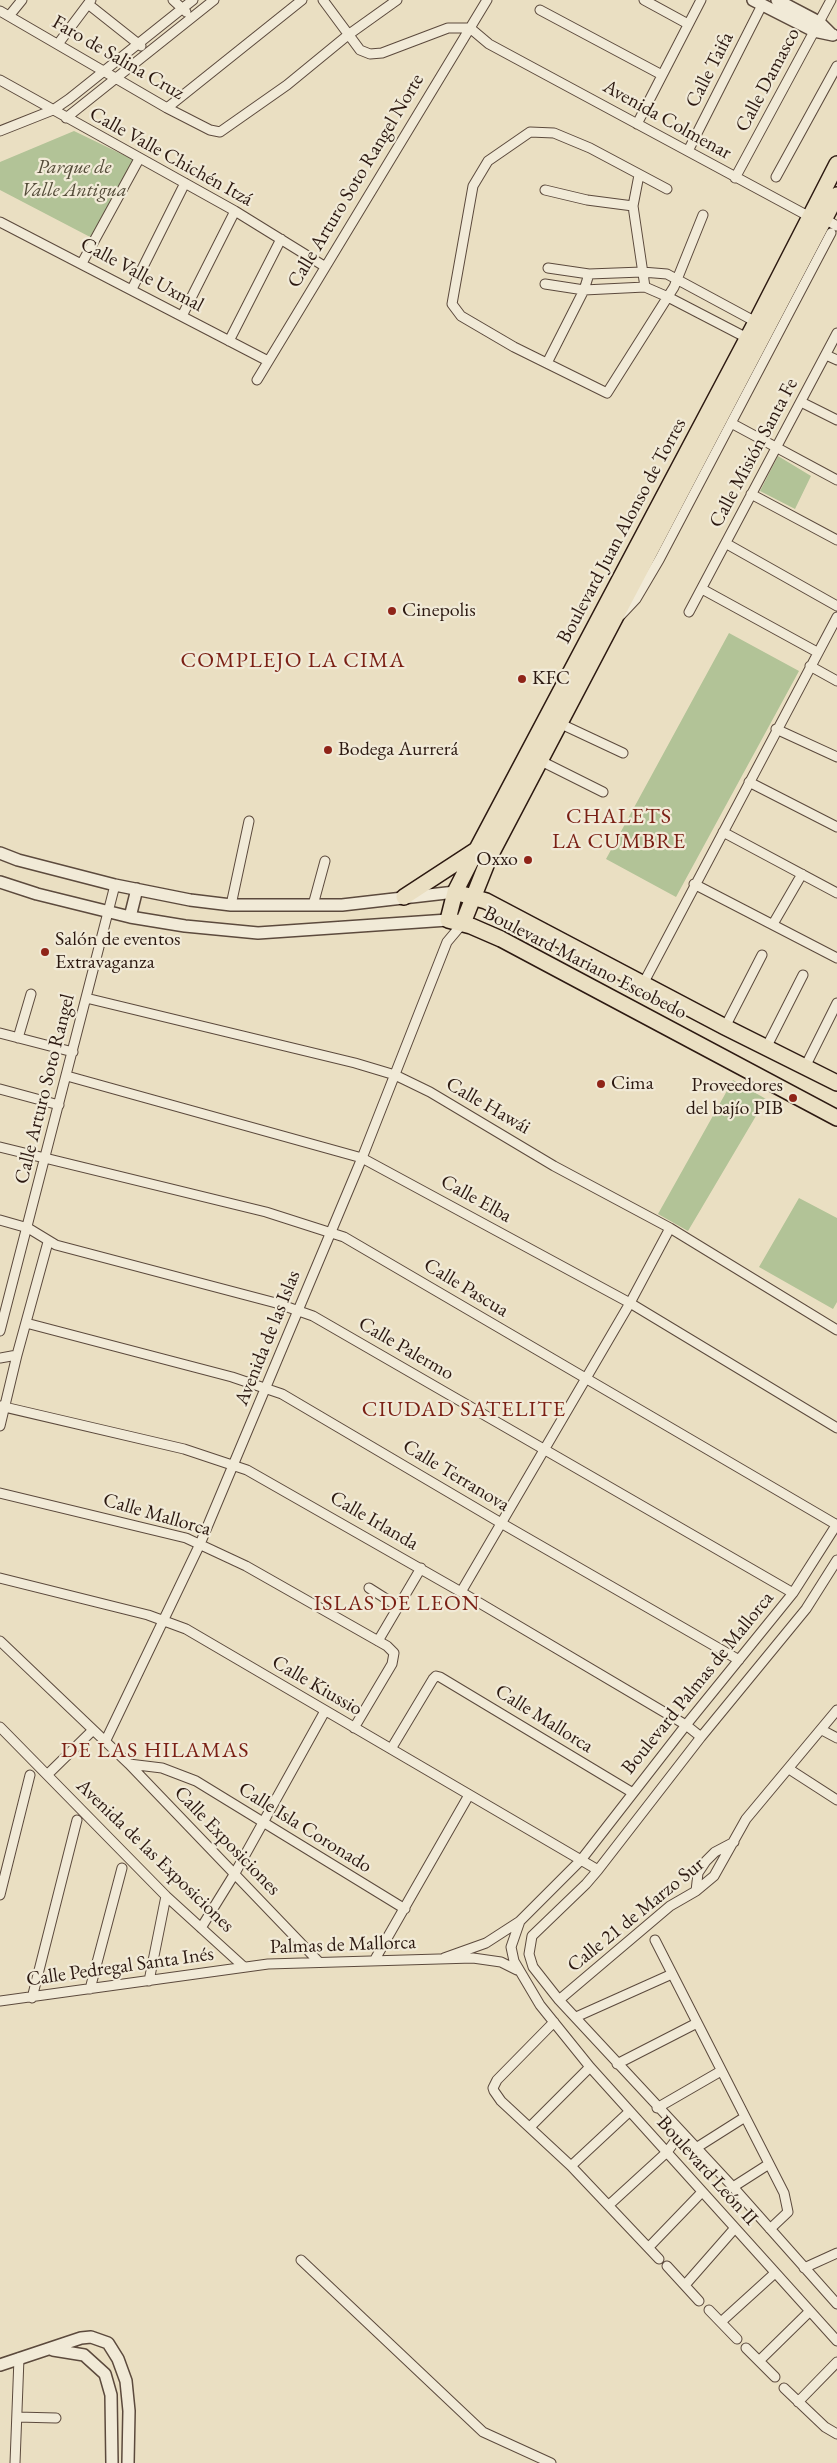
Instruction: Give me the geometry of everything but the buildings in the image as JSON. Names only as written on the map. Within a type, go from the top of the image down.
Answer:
[{"type":"main road","name":"Boulevard Juan Alonso de Torres","points":[[456,921],[455,892],[747,338],[756,322],[827,226],[837,164]]},
{"type":"main road","name":"Boulevard Juan Alonso de Torres","points":[[456,921],[472,896],[488,858],[827,226],[837,196]]},
{"type":"main road","points":[[404,897],[477,849]]},
{"type":"main road","name":"Boulevard Mariano Escobedo","points":[[455,892],[472,896],[503,909],[725,1027],[837,1083]]},
{"type":"main road","name":"Boulevard Mariano Escobedo","points":[[456,921],[501,939],[837,1118]]},
{"type":"street","points":[[9,16],[22,0]]},
{"type":"street","points":[[174,0],[190,18]]},
{"type":"street","points":[[0,131],[53,110],[192,0]]},
{"type":"street","points":[[66,118],[214,0]]},
{"type":"street","points":[[167,108],[302,0]]},
{"type":"street","points":[[323,0],[348,35],[364,53],[376,54],[448,28],[470,28]]},
{"type":"street","points":[[348,35],[398,0]]},
{"type":"street","name":"Calle Arturo Soto Rangel Norte","points":[[257,380],[324,266],[487,0]]},
{"type":"street","points":[[644,0],[688,24]]},
{"type":"street","points":[[637,124],[701,0]]},
{"type":"street","points":[[777,0],[817,27]]},
{"type":"street","name":"Calle Damasco","points":[[736,178],[831,0]]},
{"type":"street","points":[[58,44],[90,2],[148,51]]},
{"type":"street","points":[[758,2],[835,36]]},
{"type":"street","name":"Calle Taifa","points":[[688,151],[758,2]]},
{"type":"street","points":[[540,10],[662,75]]},
{"type":"street","name":"Faro de Salina Cruz","points":[[0,11],[167,108],[210,130],[220,132],[287,85],[348,35]]},
{"type":"street","name":"Avenida Colmenar","points":[[470,28],[490,44],[827,226]]},
{"type":"street","points":[[776,177],[837,66]]},
{"type":"street","name":"Calle Valle Chichén Itzá","points":[[0,80],[235,211],[324,266]]},
{"type":"street","points":[[667,189],[590,148],[554,133],[530,132],[488,161],[473,186],[452,304],[461,316],[546,363],[607,393],[678,279],[703,215]]},
{"type":"street","points":[[82,263],[139,159]]},
{"type":"street","points":[[639,175],[633,206],[645,288]]},
{"type":"street","points":[[132,289],[185,183]]},
{"type":"street","points":[[545,190],[587,200],[633,206]]},
{"type":"street","points":[[182,316],[235,211]]},
{"type":"street","name":"Calle Valle Uxmal","points":[[0,222],[268,361]]},
{"type":"street","points":[[614,622],[627,610],[645,584],[731,423],[827,226]]},
{"type":"street","points":[[229,342],[281,239]]},
{"type":"street","points":[[548,268],[589,274],[642,272],[667,274],[714,302],[756,322]]},
{"type":"street","points":[[546,363],[584,290],[589,274]]},
{"type":"street","points":[[545,284],[584,290],[645,288],[668,297],[747,338]]},
{"type":"street","name":"Calle Misión Santa Fe","points":[[689,612],[727,544],[751,494],[837,333]]},
{"type":"street","points":[[826,355],[837,360]]},
{"type":"street","points":[[801,402],[837,420]]},
{"type":"street","points":[[731,423],[837,480]]},
{"type":"street","points":[[751,494],[837,540]]},
{"type":"street","points":[[727,544],[837,606]]},
{"type":"street","points":[[702,589],[817,652]]},
{"type":"street","points":[[643,984],[694,884],[837,616]]},
{"type":"street","points":[[810,666],[837,682]]},
{"type":"street","points":[[561,724],[623,753]]},
{"type":"street","points":[[776,729],[837,757]]},
{"type":"street","points":[[541,761],[603,792]]},
{"type":"street","points":[[749,782],[837,827]]},
{"type":"street","points":[[231,905],[248,821]]},
{"type":"street","points":[[723,832],[802,874],[836,889]]},
{"type":"street","name":"Boulevard Mariano Escobedo","points":[[0,853],[18,860],[115,885],[190,900],[231,905],[342,905],[455,892]]},
{"type":"street","points":[[313,906],[325,861]]},
{"type":"street","points":[[773,924],[802,874]]},
{"type":"street","name":"Boulevard Mariano Escobedo","points":[[0,882],[130,917],[185,926],[258,933],[456,921]]},
{"type":"street","points":[[694,884],[837,958]]},
{"type":"street","name":"Calle Arturo Soto Rangel","points":[[0,1331],[46,1159],[115,885]]},
{"type":"street","points":[[130,917],[136,889]]},
{"type":"street","name":"Avenida de las Islas","points":[[447,942],[456,921]]},
{"type":"street","name":"Avenida de las Islas","points":[[105,1742],[166,1620],[234,1466],[362,1158],[456,921]]},
{"type":"street","points":[[725,1027],[762,955]]},
{"type":"street","points":[[766,1048],[802,975]]},
{"type":"street","points":[[18,1038],[31,994]]},
{"type":"street","name":"Calle Hawái","points":[[86,998],[395,1075],[430,1092],[554,1166],[670,1228],[837,1330]]},
{"type":"street","points":[[806,1067],[837,1003]]},
{"type":"street","points":[[0,1033],[73,1052]]},
{"type":"street","name":"Calle Elba","points":[[67,1076],[362,1158],[630,1303],[837,1428]]},
{"type":"street","points":[[0,1089],[59,1106]]},
{"type":"street","points":[[0,1147],[46,1159]]},
{"type":"street","name":"Calle Pascua","points":[[46,1159],[266,1212],[344,1237],[837,1525]]},
{"type":"street","points":[[0,1220],[28,1228]]},
{"type":"street","name":"Calle Palermo","points":[[28,1228],[48,1242],[298,1310],[337,1329],[793,1593]]},
{"type":"street","points":[[461,1592],[630,1303],[670,1228]]},
{"type":"street","points":[[0,1426],[2,1406],[48,1242]]},
{"type":"street","points":[[0,1289],[10,1292]]},
{"type":"street","name":"Calle Terranova","points":[[26,1323],[266,1387],[308,1407],[501,1523],[739,1660]]},
{"type":"street","points":[[0,1358],[17,1355]]},
{"type":"street","name":"Calle Irlanda","points":[[2,1406],[184,1449],[234,1466],[267,1481],[421,1568],[686,1725],[701,1736]]},
{"type":"street","name":"Calle Mallorca","points":[[0,1493],[186,1538],[246,1566],[392,1650],[394,1658],[354,1728]]},
{"type":"street","name":"Boulevard Palmas de Mallorca","points":[[581,1860],[686,1725],[793,1593],[837,1525]]},
{"type":"street","name":"Boulevard Palmas de Mallorca","points":[[598,1870],[701,1736],[806,1609],[837,1560]]},
{"type":"street","points":[[378,1641],[421,1568]]},
{"type":"street","name":"Calle Kiussio","points":[[0,1578],[166,1620],[199,1636],[598,1870]]},
{"type":"street","points":[[369,1588],[399,1607]]},
{"type":"street","name":"Calle Exposiciones","points":[[0,1641],[129,1764],[319,1962]]},
{"type":"street","name":"Calle Mallorca","points":[[391,1750],[428,1685],[436,1676],[453,1683],[564,1753],[633,1793]]},
{"type":"street","name":"Calle 21 de Marzo Sur","points":[[559,2000],[670,1906],[696,1891],[714,1876],[746,1819],[837,1710]]},
{"type":"street","points":[[201,1928],[263,1824],[325,1711]]},
{"type":"street","name":"Avenida de las Exposiciones","points":[[0,1727],[166,1896],[244,1967]]},
{"type":"street","points":[[47,1775],[94,1730]]},
{"type":"street","points":[[822,1730],[837,1738]]},
{"type":"street","name":"Calle Isla Coronado","points":[[129,1764],[146,1765],[178,1773],[219,1795],[263,1824],[405,1909]]},
{"type":"street","points":[[789,1769],[837,1800]]},
{"type":"street","points":[[0,1895],[30,1775]]},
{"type":"street","points":[[374,1961],[469,1795]]},
{"type":"street","points":[[32,1998],[77,1820]]},
{"type":"street","points":[[696,1891],[698,1873],[714,1852],[734,1842]]},
{"type":"street","points":[[714,1852],[724,1860]]},
{"type":"street","name":"Palmas de Mallorca","points":[[444,1958],[486,1943],[520,1920],[581,1860]]},
{"type":"street","points":[[90,1990],[122,1868]]},
{"type":"street","points":[[598,1870],[575,1896],[532,1936],[528,1954],[533,1967],[559,2000],[657,2108],[732,2186],[837,2304]]},
{"type":"street","points":[[148,1982],[166,1896]]},
{"type":"street","name":"Palmas de Mallorca","points":[[520,1920],[511,1946],[517,1970],[540,2005],[554,2022]]},
{"type":"street","points":[[655,1940],[780,2183],[789,2208],[787,2216],[770,2229]]},
{"type":"street","name":"Palmas de Mallorca","points":[[244,1967],[319,1962],[473,1958],[501,1962],[517,1970]]},
{"type":"street","name":"Calle Pedregal Santa Inés","points":[[0,2001],[148,1982],[244,1967]]},
{"type":"street","points":[[576,2017],[672,1974]]},
{"type":"street","points":[[554,2022],[500,2076],[493,2088],[501,2101],[571,2166],[660,2259]]},
{"type":"street","name":"Boulevard León II","points":[[554,2022],[629,2112],[837,2341]]},
{"type":"street","points":[[617,2064],[697,2023]]},
{"type":"street","points":[[530,2127],[590,2067]]},
{"type":"street","points":[[657,2108],[721,2071]]},
{"type":"street","points":[[571,2166],[629,2112]]},
{"type":"street","points":[[696,2148],[745,2117]]},
{"type":"street","points":[[609,2205],[667,2152],[681,2133]]},
{"type":"street","points":[[732,2186],[769,2164]]},
{"type":"street","points":[[649,2248],[702,2192]]},
{"type":"street","points":[[685,2285],[736,2228]]},
{"type":"street","points":[[804,2268],[837,2253]]},
{"type":"street","points":[[300,2260],[483,2432],[551,2463]]},
{"type":"street","points":[[667,2266],[699,2301]]},
{"type":"street","points":[[721,2322],[775,2273]]},
{"type":"street","points":[[709,2310],[737,2340]]},
{"type":"street","points":[[759,2361],[810,2311]]},
{"type":"street","points":[[0,2364],[92,2337],[101,2338],[108,2343],[114,2350],[122,2368],[128,2394],[128,2463]]},
{"type":"street","points":[[746,2348],[774,2377]]},
{"type":"street","points":[[46,2350],[75,2352],[93,2360],[105,2374],[111,2395],[112,2463]]},
{"type":"street","points":[[93,2360],[114,2350]]},
{"type":"street","points":[[15,2463],[19,2358]]},
{"type":"street","points":[[798,2402],[837,2362]]},
{"type":"street","points":[[784,2388],[830,2431],[837,2434]]},
{"type":"street","points":[[17,2417],[56,2418]]},
{"type":"green space","name":"Parque de Valle Antigua","points":[[74,131],[134,160],[92,238],[0,190],[0,162]]},
{"type":"green space","points":[[778,456],[811,476],[795,509],[760,491]]},
{"type":"green space","points":[[729,633],[799,671],[676,897],[606,859]]},
{"type":"green space","points":[[733,1080],[766,1099],[688,1231],[658,1214]]},
{"type":"green space","points":[[799,1198],[837,1218],[837,1302],[833,1309],[759,1267]]},
{"type":"place","name":"Cinepolis","points":[[392,611]]},
{"type":"place","name":"KFC","points":[[522,679]]},
{"type":"place","name":"Bodega Aurrerá","points":[[328,750]]},
{"type":"place","name":"Oxxo","points":[[528,860]]},
{"type":"place","name":"Salón de eventos Extravaganza","points":[[45,952]]},
{"type":"place","name":"Cima","points":[[601,1084]]},
{"type":"place","name":"Proveedores del bajío PIB","points":[[793,1098]]},
{"type":"district","name":"COMPLEJO LA CIMA","points":[[293,661]]},
{"type":"district","name":"CHALETS LA CUMBRE","points":[[619,830]]},
{"type":"district","name":"CIUDAD SATELITE","points":[[464,1410]]},
{"type":"district","name":"ISLAS DE LEON","points":[[397,1604]]},
{"type":"district","name":"DE LAS HILAMAS","points":[[155,1751]]}]
